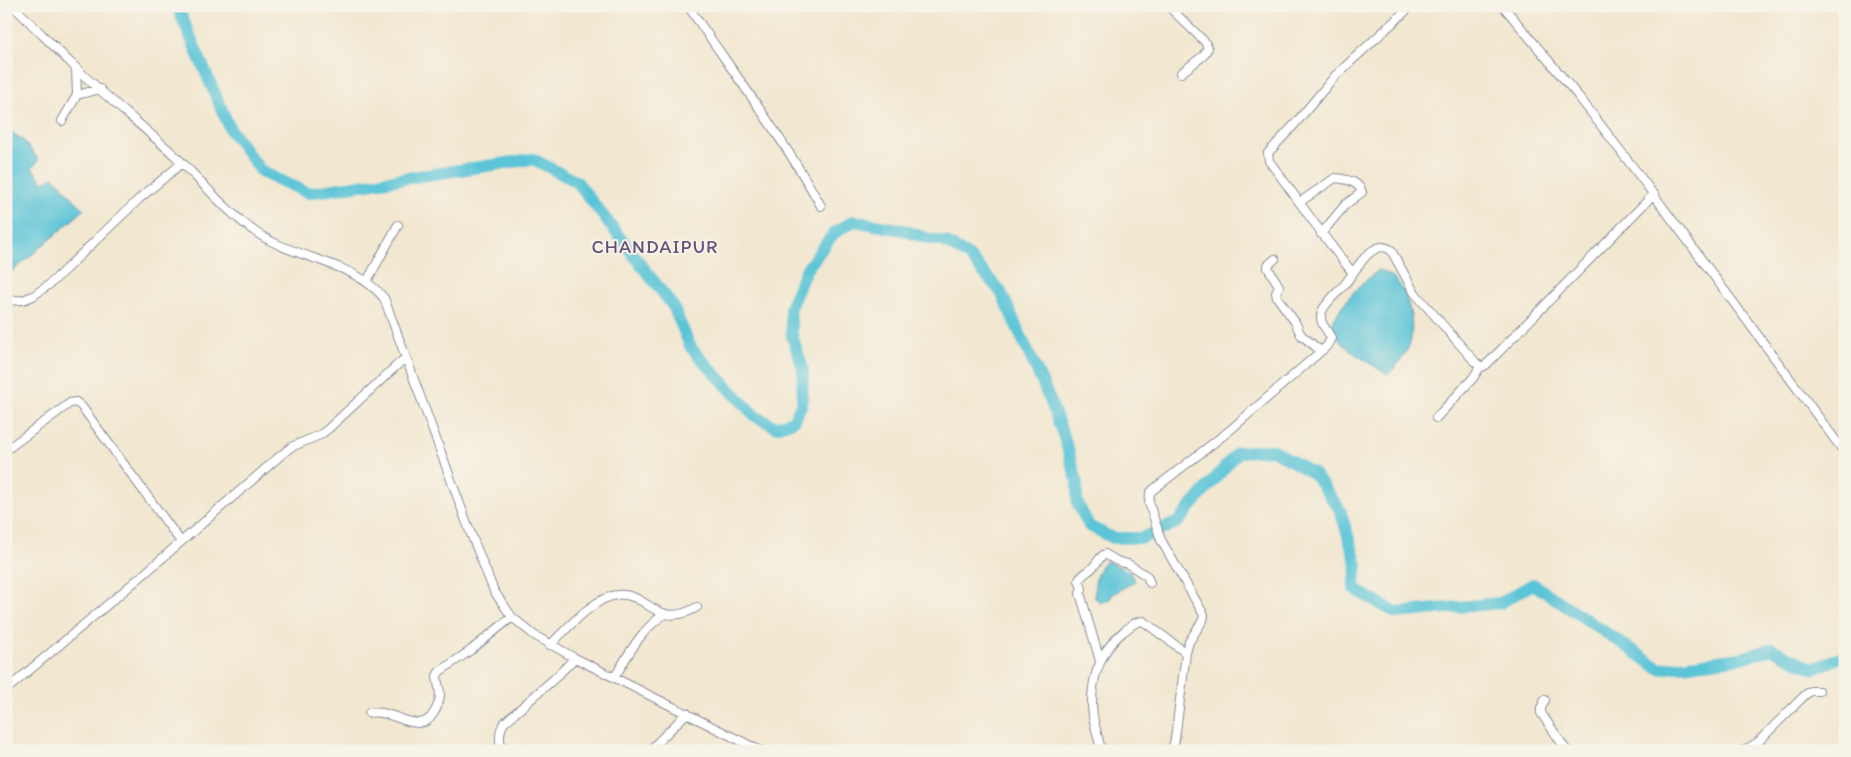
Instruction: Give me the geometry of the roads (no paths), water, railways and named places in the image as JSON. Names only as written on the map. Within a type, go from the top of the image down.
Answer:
[{"type":"street","points":[[13,6],[76,68],[182,163],[238,217],[258,233],[299,253],[345,269],[367,281],[384,298],[397,337],[494,591],[512,617],[550,645],[761,751]]},
{"type":"street","points":[[688,6],[767,120],[821,206]]},
{"type":"street","points":[[1168,6],[1205,42],[1208,48],[1203,56],[1181,73]]},
{"type":"street","points":[[1353,273],[1321,234],[1269,161],[1268,153],[1335,76],[1412,6]]},
{"type":"street","points":[[1503,6],[1579,97],[1654,194],[1845,453]]},
{"type":"street","points":[[62,121],[77,95],[76,68]]},
{"type":"street","points":[[77,95],[100,89]]},
{"type":"street","points":[[6,301],[23,300],[50,284],[139,199],[182,163]]},
{"type":"street","points":[[1300,202],[1335,178],[1351,181],[1361,189],[1362,192],[1345,205],[1321,234]]},
{"type":"street","points":[[1436,418],[1473,378],[1480,367],[1486,365],[1654,194]]},
{"type":"street","points":[[367,281],[398,225]]},
{"type":"street","points":[[1172,751],[1186,653],[1189,642],[1204,616],[1161,540],[1149,502],[1150,493],[1229,431],[1330,343],[1331,338],[1320,317],[1322,311],[1329,300],[1369,254],[1378,247],[1387,247],[1391,250],[1414,292],[1480,367]]},
{"type":"street","points":[[1275,259],[1268,265],[1268,268],[1279,286],[1277,296],[1295,322],[1301,336],[1321,351]]},
{"type":"street","points":[[6,690],[280,456],[291,448],[320,435],[328,429],[406,357]]},
{"type":"street","points":[[6,450],[70,403],[76,402],[82,407],[181,542]]},
{"type":"street","points":[[1100,661],[1080,593],[1082,589],[1079,580],[1082,574],[1093,567],[1099,557],[1105,554],[1117,562],[1128,564],[1146,576],[1150,583]]},
{"type":"street","points":[[550,645],[598,603],[618,595],[639,601],[665,614],[682,614],[697,607]]},
{"type":"street","points":[[614,678],[642,633],[654,620],[665,614]]},
{"type":"street","points":[[369,713],[385,713],[420,724],[425,722],[435,711],[438,703],[440,691],[437,676],[439,672],[472,650],[512,617]]},
{"type":"street","points":[[1101,751],[1092,709],[1092,695],[1104,652],[1119,636],[1139,621],[1148,623],[1186,653]]},
{"type":"street","points":[[502,751],[499,736],[500,729],[575,658]]},
{"type":"street","points":[[1743,751],[1757,742],[1805,695],[1810,691],[1819,690]]},
{"type":"street","points":[[1545,700],[1541,713],[1567,751]]},
{"type":"street","points":[[649,751],[687,713]]},
{"type":"water","points":[[6,129],[22,139],[39,160],[32,168],[43,182],[54,177],[84,210],[6,277]]},
{"type":"water","points":[[1379,270],[1393,277],[1403,290],[1409,306],[1412,323],[1411,339],[1405,354],[1388,375],[1356,355],[1342,343],[1331,328],[1344,303],[1364,282]]},
{"type":"water","points":[[1106,561],[1129,571],[1135,581],[1113,594],[1110,599],[1100,603],[1095,598],[1095,583],[1097,573]]},
{"type":"waterway","points":[[177,6],[231,131],[262,172],[308,193],[533,159],[577,182],[673,306],[691,348],[755,416],[776,427],[793,421],[802,404],[803,369],[792,336],[790,308],[806,270],[834,233],[854,221],[903,230],[945,242],[969,256],[1001,292],[1050,400],[1066,443],[1077,481],[1077,502],[1089,526],[1113,538],[1142,538],[1178,522],[1238,452],[1273,450],[1314,474],[1340,510],[1357,565],[1354,589],[1396,613],[1500,603],[1533,584],[1660,669],[1741,658],[1772,649],[1814,669],[1845,655]]},
{"type":"district","name":"CHANDAIPUR","points":[[655,246]]}]
